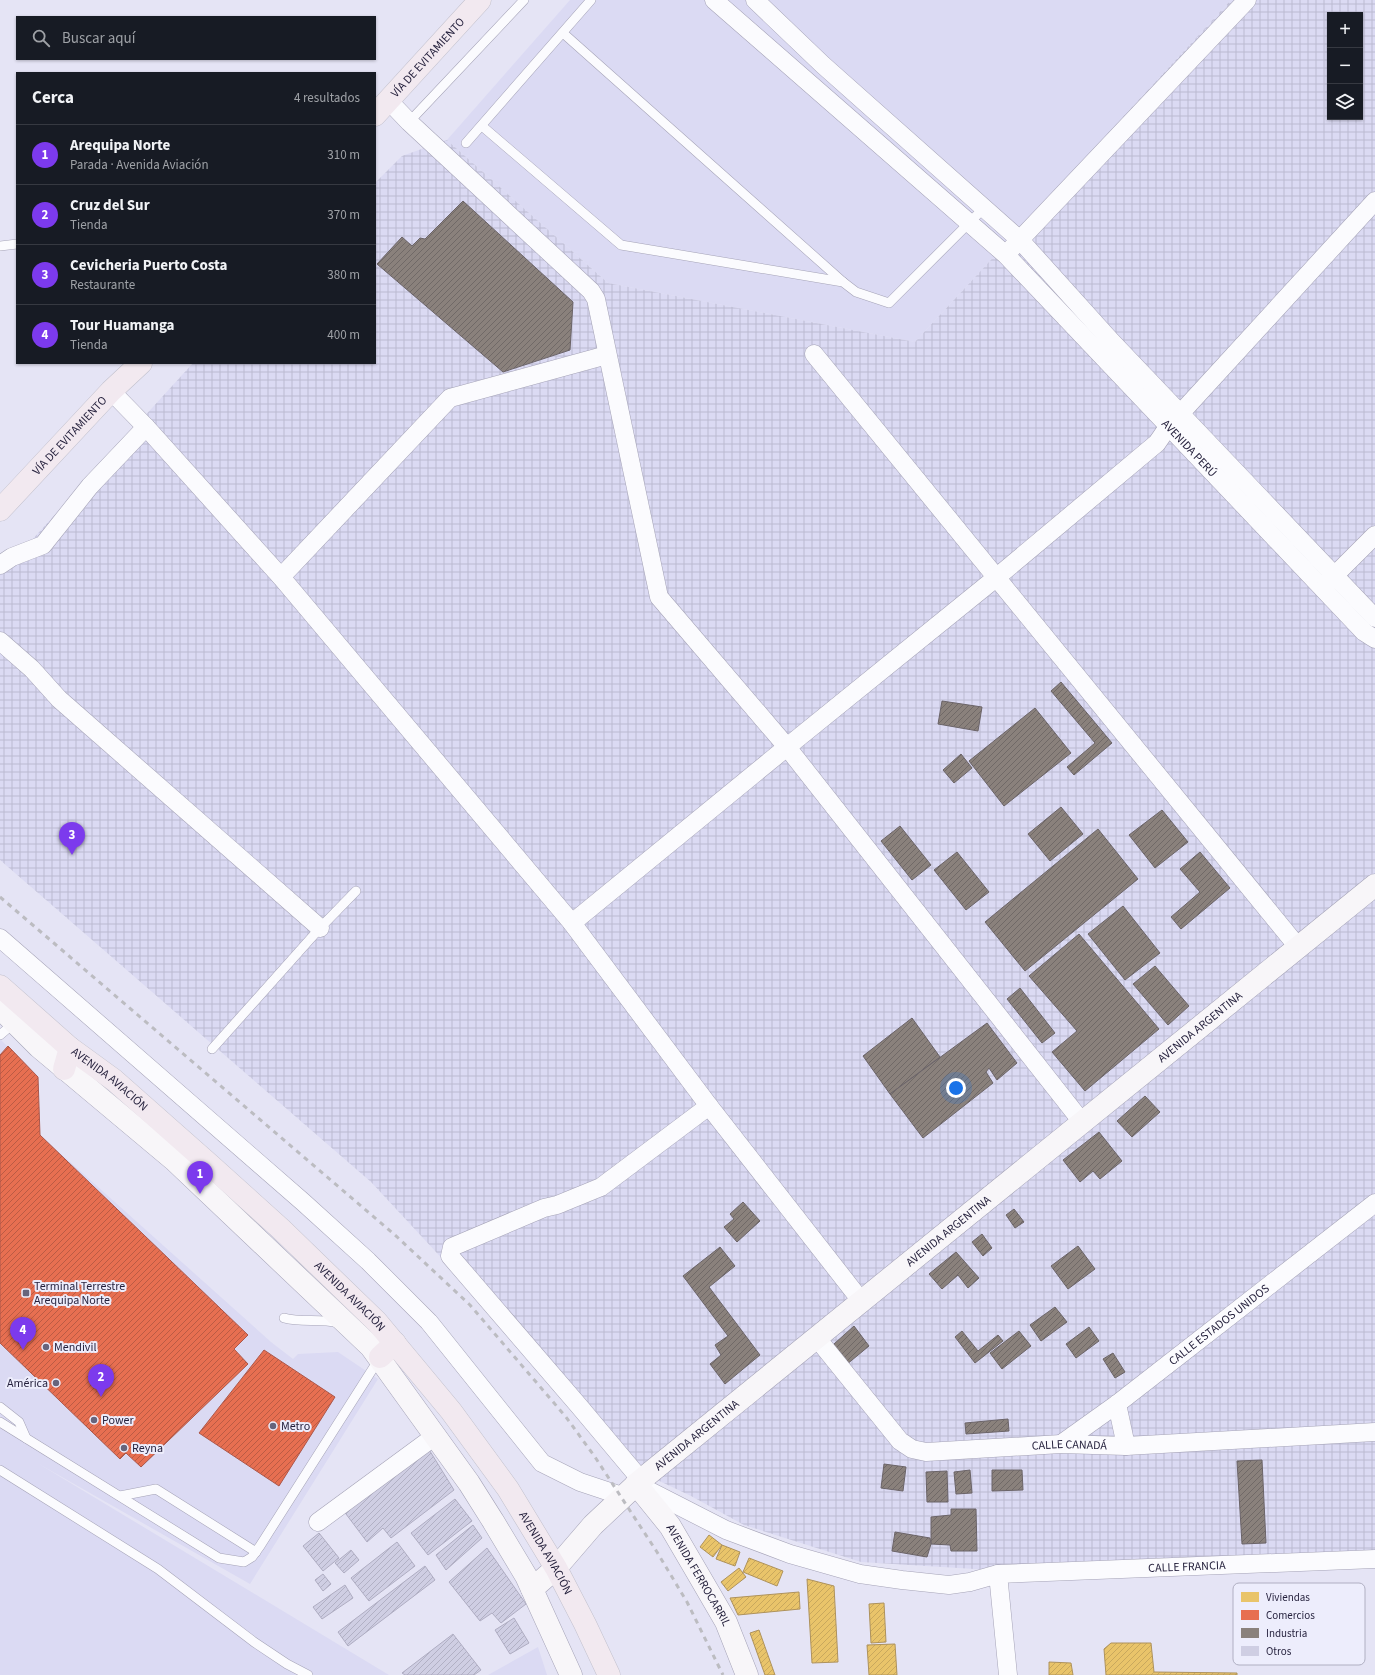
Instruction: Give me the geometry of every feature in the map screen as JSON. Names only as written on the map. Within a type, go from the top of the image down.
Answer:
[{"type":"highway","name":"VÍA DE EVITAMIENTO","points":[[382,108],[480,0]]},
{"type":"highway","name":"VÍA DE EVITAMIENTO","points":[[0,510],[111,391],[140,364]]},
{"type":"highway","name":"AVENIDA AVIACIÓN","points":[[3,1003],[70,1048],[114,1080],[281,1229],[377,1322],[388,1350],[451,1411],[494,1469],[556,1568],[609,1675]]},
{"type":"highway","points":[[64,1069],[70,1048]]},
{"type":"street","name":"AVENIDA PERÚ","points":[[714,0],[1006,255],[1168,427],[1328,582],[1375,618]]},
{"type":"street","name":"AVENIDA PERÚ","points":[[756,0],[823,65],[983,209],[1020,240],[1080,307],[1181,413],[1328,582],[1364,632],[1375,639]]},
{"type":"street","points":[[1006,255],[1247,0]]},
{"type":"street","points":[[382,108],[410,122],[590,291],[596,299],[659,597],[787,747],[1082,1122]]},
{"type":"street","points":[[572,923],[997,578],[1157,443],[1168,427],[1375,201]]},
{"type":"street","points":[[814,354],[1298,946]]},
{"type":"street","points":[[281,577],[450,398],[607,355]]},
{"type":"street","points":[[111,391],[146,426],[281,577],[572,923],[709,1106],[862,1302]]},
{"type":"street","points":[[0,566],[12,557],[44,545],[90,486],[146,426]]},
{"type":"street","points":[[1328,582],[1375,535]]},
{"type":"street","points":[[0,641],[32,669],[59,699],[320,928]]},
{"type":"street","name":"AVENIDA ARGENTINA","points":[[532,1589],[556,1568],[594,1525],[633,1487],[1375,885]]},
{"type":"street","name":"CALLE FRANCIA","points":[[0,938],[303,1202],[368,1261],[429,1322],[542,1463],[580,1482],[633,1487],[755,1542],[821,1564],[860,1574],[949,1585],[970,1582],[998,1574],[1375,1559]]},
{"type":"street","points":[[3,1003],[39,1047],[174,1160],[349,1326],[388,1350],[436,1436],[469,1483],[532,1589],[571,1675]]},
{"type":"street","points":[[633,1487],[580,1406],[450,1256],[452,1247],[544,1208],[557,1205],[601,1187],[709,1106]]},
{"type":"street","name":"CALLE ESTADOS UNIDOS","points":[[1061,1444],[1117,1404],[1375,1203]]},
{"type":"street","name":"CALLE CANADÁ","points":[[816,1337],[900,1441],[912,1449],[926,1452],[1061,1444],[1126,1446],[1375,1432]]},
{"type":"street","points":[[1117,1404],[1126,1446]]},
{"type":"street","points":[[318,1522],[436,1436]]},
{"type":"street","name":"AVENIDA FERROCARRIL","points":[[633,1487],[670,1526],[726,1622],[747,1675]]},
{"type":"street","points":[[998,1574],[1008,1675]]},
{"type":"street","points":[[970,1582],[989,1590],[996,1595],[1001,1604]]},
{"type":"lane","points":[[410,122],[524,0]]},
{"type":"lane","points":[[466,143],[591,0]]},
{"type":"lane","points":[[563,33],[856,292],[889,303],[983,209]]},
{"type":"lane","points":[[482,126],[621,245],[843,282]]},
{"type":"lane","points":[[0,246],[16,244]]},
{"type":"lane","points":[[212,1050],[320,928],[356,892]]},
{"type":"lane","points":[[284,1318],[294,1321],[328,1320],[349,1326]]},
{"type":"lane","points":[[0,1422],[219,1558],[244,1562],[256,1552],[388,1350]]},
{"type":"lane","points":[[0,1407],[19,1422],[26,1438]]},
{"type":"lane","points":[[0,1470],[158,1569],[254,1642],[287,1664],[308,1675]]},
{"type":"lane","points":[[120,1496],[156,1489],[256,1552]]},
{"type":"shaded area","points":[[570,0],[1231,0],[915,342],[608,283],[447,140]]},
{"type":"shaded area","points":[[1231,0],[1375,0],[1375,1551],[991,1570],[861,1562],[744,1525],[691,1496],[630,1467],[579,1406],[371,1182],[0,860],[0,575],[192,364],[376,364],[376,182],[402,156],[447,140],[608,283],[915,342]]},
{"type":"shaded area","points":[[0,1039],[38,1077],[40,1135],[271,1342],[293,1359],[298,1354],[338,1352],[378,1379],[250,1584],[39,1464],[389,1675],[0,1675]]},
{"type":"shaded area","points":[[538,1647],[547,1675],[488,1675]]},
{"type":"building: Viviendas","points":[[709,1535],[722,1545],[713,1557],[700,1547]]},
{"type":"building: Viviendas","points":[[722,1545],[740,1552],[735,1566],[716,1559]]},
{"type":"building: Viviendas","points":[[749,1558],[783,1571],[777,1586],[743,1572]]},
{"type":"building: Viviendas","points":[[739,1568],[746,1577],[728,1591],[721,1582]]},
{"type":"building: Viviendas","points":[[807,1579],[834,1586],[838,1662],[812,1663]]},
{"type":"building: Viviendas","points":[[799,1592],[800,1609],[738,1615],[730,1598]]},
{"type":"building: Viviendas","points":[[884,1603],[886,1642],[871,1643],[869,1604]]},
{"type":"building: Viviendas","points":[[759,1630],[775,1675],[765,1675],[750,1633]]},
{"type":"building: Viviendas","points":[[1111,1643],[1151,1643],[1154,1672],[1237,1673],[1237,1675],[1106,1675],[1104,1649]]},
{"type":"building: Viviendas","points":[[895,1644],[897,1675],[869,1675],[867,1645]]},
{"type":"building: Viviendas","points":[[1049,1662],[1071,1663],[1073,1675],[1049,1675]]},
{"type":"building: Comercios","points":[[8,1046],[38,1077],[40,1135],[248,1335],[234,1349],[248,1364],[141,1467],[126,1453],[120,1459],[0,1343],[0,1055]]},
{"type":"building: Comercios","points":[[264,1350],[335,1397],[279,1486],[199,1433]]},
{"type":"building: Industria","points":[[463,201],[573,302],[570,350],[503,372],[377,264],[402,237],[412,246],[420,238],[425,239]]},
{"type":"building: Industria","points":[[1061,682],[1112,743],[1074,775],[1067,767],[1095,743],[1051,691]]},
{"type":"building: Industria","points":[[942,701],[982,707],[978,731],[938,724]]},
{"type":"building: Industria","points":[[1035,708],[1071,753],[1004,806],[969,761]]},
{"type":"building: Industria","points":[[961,754],[972,768],[954,783],[943,770]]},
{"type":"building: Industria","points":[[1061,807],[1083,834],[1050,861],[1028,834]]},
{"type":"building: Industria","points":[[1162,810],[1188,842],[1155,868],[1129,835]]},
{"type":"building: Industria","points":[[900,826],[931,865],[912,880],[881,841]]},
{"type":"building: Industria","points":[[1098,829],[1138,879],[1025,971],[985,922]]},
{"type":"building: Industria","points":[[957,852],[989,892],[966,910],[934,870]]},
{"type":"building: Industria","points":[[1200,852],[1230,888],[1181,929],[1171,917],[1200,892],[1180,869]]},
{"type":"building: Industria","points":[[1123,906],[1160,953],[1125,980],[1088,934]]},
{"type":"building: Industria","points":[[1079,934],[1159,1029],[1085,1091],[1052,1052],[1077,1031],[1029,976]]},
{"type":"building: Industria","points":[[1155,966],[1189,1006],[1168,1025],[1133,984]]},
{"type":"building: Industria","points":[[1020,988],[1055,1033],[1042,1043],[1007,999]]},
{"type":"building: Industria","points":[[912,1018],[940,1057],[890,1094],[863,1056]]},
{"type":"building: Industria","points":[[987,1023],[1017,1063],[997,1080],[989,1068],[986,1072],[993,1083],[923,1138],[890,1094]]},
{"type":"building: Industria","points":[[1145,1096],[1160,1112],[1132,1137],[1117,1121]]},
{"type":"building: Industria","points":[[1099,1132],[1122,1161],[1100,1179],[1093,1171],[1080,1182],[1063,1160]]},
{"type":"building: Industria","points":[[743,1202],[760,1221],[737,1242],[724,1227],[734,1219],[730,1214]]},
{"type":"building: Industria","points":[[1014,1209],[1024,1222],[1015,1228],[1006,1215]]},
{"type":"building: Industria","points":[[982,1234],[992,1248],[983,1256],[972,1242]]},
{"type":"building: Industria","points":[[1078,1246],[1095,1269],[1068,1289],[1051,1266]]},
{"type":"building: Industria","points":[[720,1247],[735,1266],[709,1287],[760,1355],[725,1384],[710,1364],[721,1355],[715,1345],[728,1336],[683,1276]]},
{"type":"building: Industria","points":[[956,1252],[979,1278],[968,1288],[958,1275],[942,1289],[929,1274]]},
{"type":"building: Industria","points":[[1055,1307],[1067,1322],[1041,1341],[1030,1325]]},
{"type":"building: Industria","points":[[854,1326],[869,1346],[846,1365],[834,1351],[834,1344]]},
{"type":"building: Industria","points":[[1089,1327],[1099,1341],[1076,1358],[1066,1344]]},
{"type":"building: Industria","points":[[962,1331],[978,1351],[998,1335],[1003,1341],[975,1363],[955,1337]]},
{"type":"building: Industria","points":[[1019,1331],[1031,1346],[1002,1369],[990,1353]]},
{"type":"building: Industria","points":[[1113,1353],[1125,1372],[1115,1378],[1103,1359]]},
{"type":"building: Industria","points":[[1008,1419],[1009,1431],[966,1434],[965,1423]]},
{"type":"building: Industria","points":[[1262,1460],[1266,1543],[1242,1544],[1237,1461]]},
{"type":"building: Industria","points":[[884,1464],[906,1467],[903,1491],[881,1488]]},
{"type":"building: Industria","points":[[970,1470],[972,1493],[956,1494],[954,1472]]},
{"type":"building: Industria","points":[[992,1470],[1022,1470],[1023,1490],[992,1491]]},
{"type":"building: Industria","points":[[947,1471],[948,1502],[927,1502],[926,1472]]},
{"type":"building: Industria","points":[[951,1509],[976,1509],[977,1551],[951,1551],[950,1545],[931,1544],[931,1517],[951,1515]]},
{"type":"building: Industria","points":[[895,1532],[930,1538],[931,1544],[927,1557],[892,1551]]},
{"type":"building: Otros","points":[[428,1448],[454,1490],[391,1538],[383,1528],[367,1542],[343,1510]]},
{"type":"building: Otros","points":[[455,1499],[472,1521],[428,1555],[411,1533]]},
{"type":"building: Otros","points":[[473,1525],[482,1538],[446,1570],[436,1555]]},
{"type":"building: Otros","points":[[319,1533],[339,1558],[323,1571],[303,1546]]},
{"type":"building: Otros","points":[[397,1542],[415,1566],[369,1601],[351,1578]]},
{"type":"building: Otros","points":[[487,1548],[526,1604],[501,1623],[492,1613],[480,1621],[449,1582]]},
{"type":"building: Otros","points":[[351,1550],[359,1560],[344,1573],[335,1563]]},
{"type":"building: Otros","points":[[425,1566],[435,1580],[348,1646],[338,1632]]},
{"type":"building: Otros","points":[[323,1574],[331,1584],[323,1591],[315,1580]]},
{"type":"building: Otros","points":[[345,1585],[353,1598],[322,1619],[313,1607]]},
{"type":"building: Otros","points":[[514,1618],[529,1643],[510,1654],[495,1630]]},
{"type":"building: Otros","points":[[453,1634],[481,1670],[474,1675],[405,1675],[402,1673]]},
{"type":"railway","points":[[0,897],[395,1235],[470,1305],[566,1417],[595,1457],[657,1552],[687,1602],[723,1675]]},
{"type":"place","name":"Cevicheria Puerto Costa","points":[[72,855]]},
{"type":"place","name":"Arequipa Norte","points":[[200,1194]]},
{"type":"place","name":"Terminal Terrestre Arequipa Norte","points":[[26,1293]]},
{"type":"place","name":"Mendivil","points":[[46,1347]]},
{"type":"place","name":"Tour Huamanga","points":[[23,1350]]},
{"type":"place","name":"América","points":[[56,1383]]},
{"type":"place","name":"Cruz del Sur","points":[[101,1397]]},
{"type":"place","name":"Power","points":[[94,1420]]},
{"type":"place","name":"Metro","points":[[273,1426]]},
{"type":"place","name":"Reyna","points":[[124,1448]]}]
